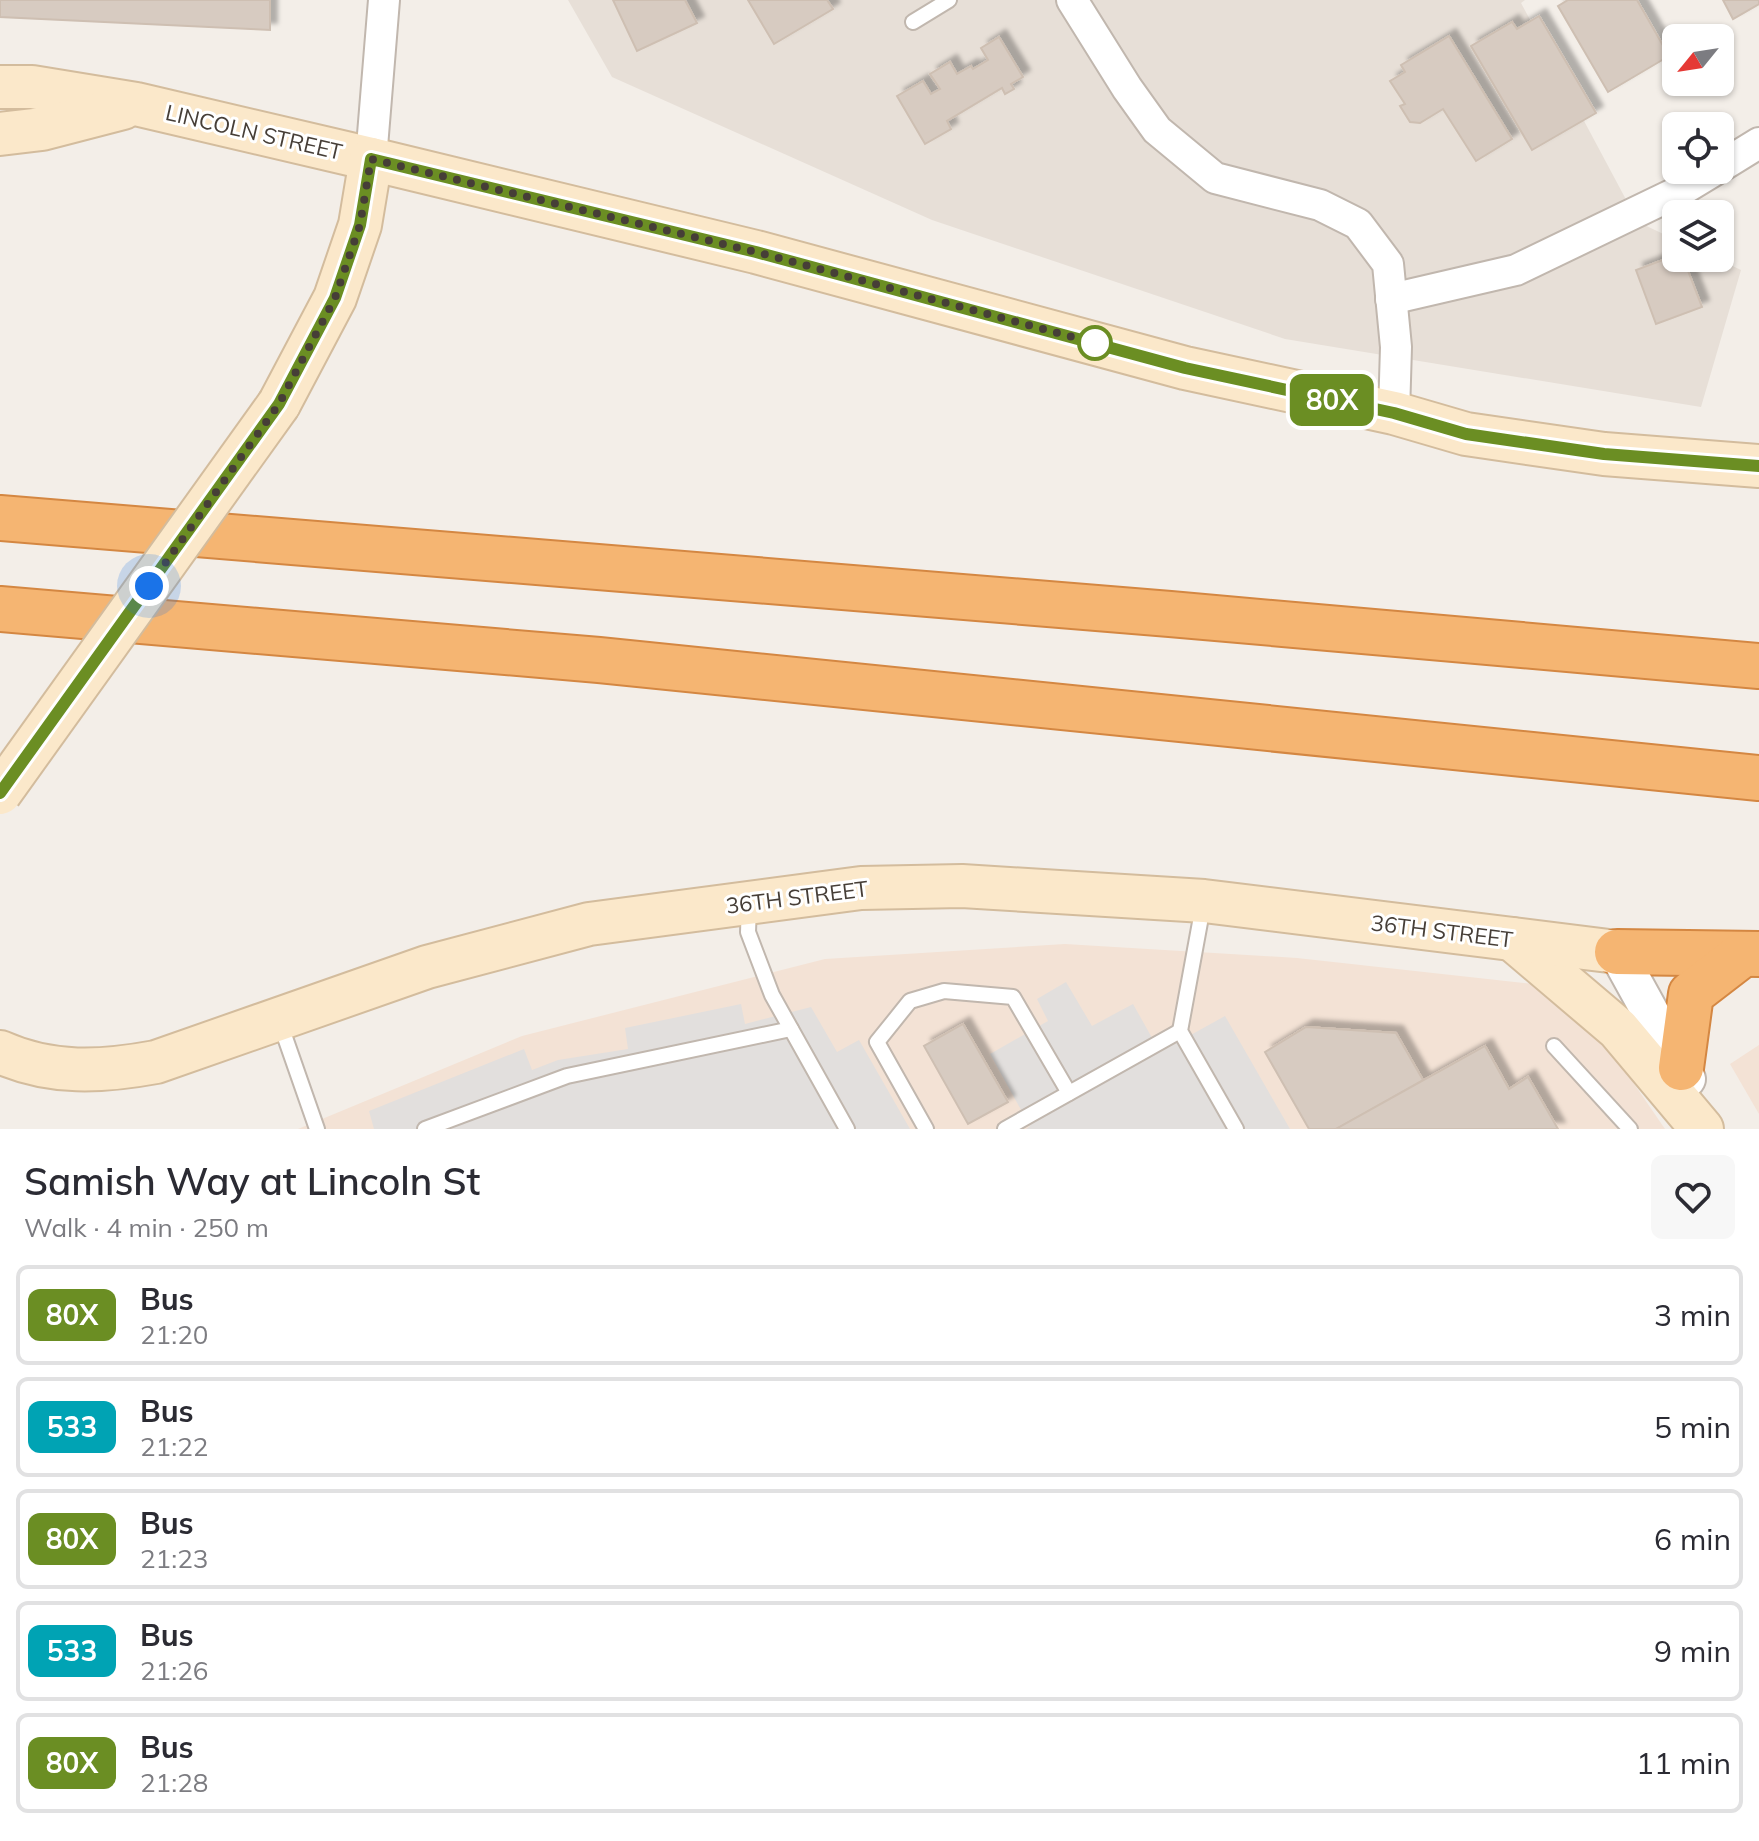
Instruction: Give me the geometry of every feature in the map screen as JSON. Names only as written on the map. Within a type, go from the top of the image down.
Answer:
[{"type":"highway","points":[[0,518],[1170,614],[1759,666]]},
{"type":"highway","points":[[0,609],[599,660],[1759,778]]},
{"type":"highway","points":[[1617,952],[1751,954]]},
{"type":"highway","points":[[1681,1068],[1691,994],[1751,954]]},
{"type":"main road","name":"LINCOLN STREET","points":[[0,87],[32,87],[136,104],[371,159],[756,252],[1185,368],[1394,413],[1466,434],[1588,452],[1759,466]]},
{"type":"main road","name":"LINCOLN STREET","points":[[0,134],[42,129],[136,104]]},
{"type":"main road","points":[[0,793],[279,404],[335,298],[360,225],[371,159]]},
{"type":"main road","name":"36TH STREET","points":[[0,1052],[58,1069],[109,1071],[156,1062],[427,967],[589,924],[861,888],[962,886],[1204,901],[1617,952]]},
{"type":"main road","points":[[1512,939],[1618,1029],[1702,1129]]},
{"type":"street","points":[[371,159],[384,0]]},
{"type":"street","points":[[1072,0],[1157,130],[1215,178],[1320,205],[1358,224],[1388,264],[1396,347],[1394,413]]},
{"type":"street","points":[[1734,158],[1759,143]]},
{"type":"street","points":[[1391,299],[1516,270],[1692,184]]},
{"type":"street","points":[[1617,952],[1715,1129]]},
{"type":"lane","points":[[913,22],[949,0]]},
{"type":"lane","points":[[1204,901],[1180,1031],[1236,1129]]},
{"type":"lane","points":[[749,902],[748,932],[772,995],[847,1129]]},
{"type":"lane","points":[[926,1129],[877,1042],[910,1001],[944,991],[1013,997],[1069,1093]]},
{"type":"lane","points":[[279,1019],[317,1129]]},
{"type":"lane","points":[[425,1129],[567,1076],[791,1029]]},
{"type":"lane","points":[[1005,1129],[1180,1031]]},
{"type":"lane","points":[[1554,1046],[1630,1129]]},
{"type":"shaded area","points":[[568,0],[1525,0],[1521,3],[1638,222],[1662,233],[1662,272],[1734,272],[1734,267],[1741,270],[1701,407],[1285,339],[932,220],[612,77]]},
{"type":"shaded area","points":[[1065,944],[1297,958],[1533,984],[1615,1056],[1665,1129],[298,1129],[522,1036],[825,959]]},
{"type":"shaded area","points":[[1066,982],[1092,1026],[1133,1004],[1160,1052],[1225,1016],[1290,1129],[1026,1129],[1030,1126],[990,1054],[1048,1021],[1037,999]]},
{"type":"shaded area","points":[[741,1004],[745,1024],[811,1007],[837,1052],[859,1040],[910,1129],[374,1129],[369,1111],[524,1049],[532,1070],[558,1060],[628,1049],[625,1028]]},
{"type":"shaded area","points":[[1759,1045],[1759,1114],[1730,1064]]},
{"type":"building","points":[[0,0],[270,0],[270,30],[0,17]]},
{"type":"building","points":[[613,0],[685,0],[697,23],[637,51]]},
{"type":"building","points":[[748,0],[827,0],[833,9],[774,44]]},
{"type":"building","points":[[1568,0],[1637,0],[1662,44],[1662,60],[1608,92],[1558,6]]},
{"type":"building","points":[[1723,0],[1759,0],[1759,4],[1733,19]]},
{"type":"building","points":[[1539,16],[1596,113],[1532,150],[1471,46],[1512,22],[1517,29]]},
{"type":"building","points":[[1449,36],[1512,139],[1476,161],[1443,109],[1420,123],[1410,122],[1400,106],[1405,104],[1390,81],[1405,72],[1401,65]]},
{"type":"building","points":[[999,37],[1023,77],[1011,84],[1014,89],[1005,94],[1002,88],[947,121],[951,129],[925,144],[897,96],[923,81],[931,94],[940,89],[930,74],[950,62],[957,74],[971,66],[973,69],[988,60],[981,48]]},
{"type":"building","points":[[1662,260],[1662,272],[1688,272],[1702,307],[1656,324],[1636,270]]},
{"type":"building","points":[[963,1024],[1008,1102],[968,1124],[924,1046]]},
{"type":"building","points":[[1306,1027],[1396,1033],[1423,1080],[1336,1129],[1309,1129],[1265,1052]]},
{"type":"building","points":[[1485,1046],[1509,1089],[1528,1077],[1558,1129],[1336,1129]]},
{"type":"bus line","name":"80X","points":[[0,793],[279,404],[335,298],[360,225],[371,159],[756,252],[1185,368],[1394,413],[1466,434],[1604,454],[1759,466]]},
{"type":"route","points":[[149,586],[279,404],[335,298],[360,225],[371,159],[756,252],[1099,344],[1095,343]]}]
